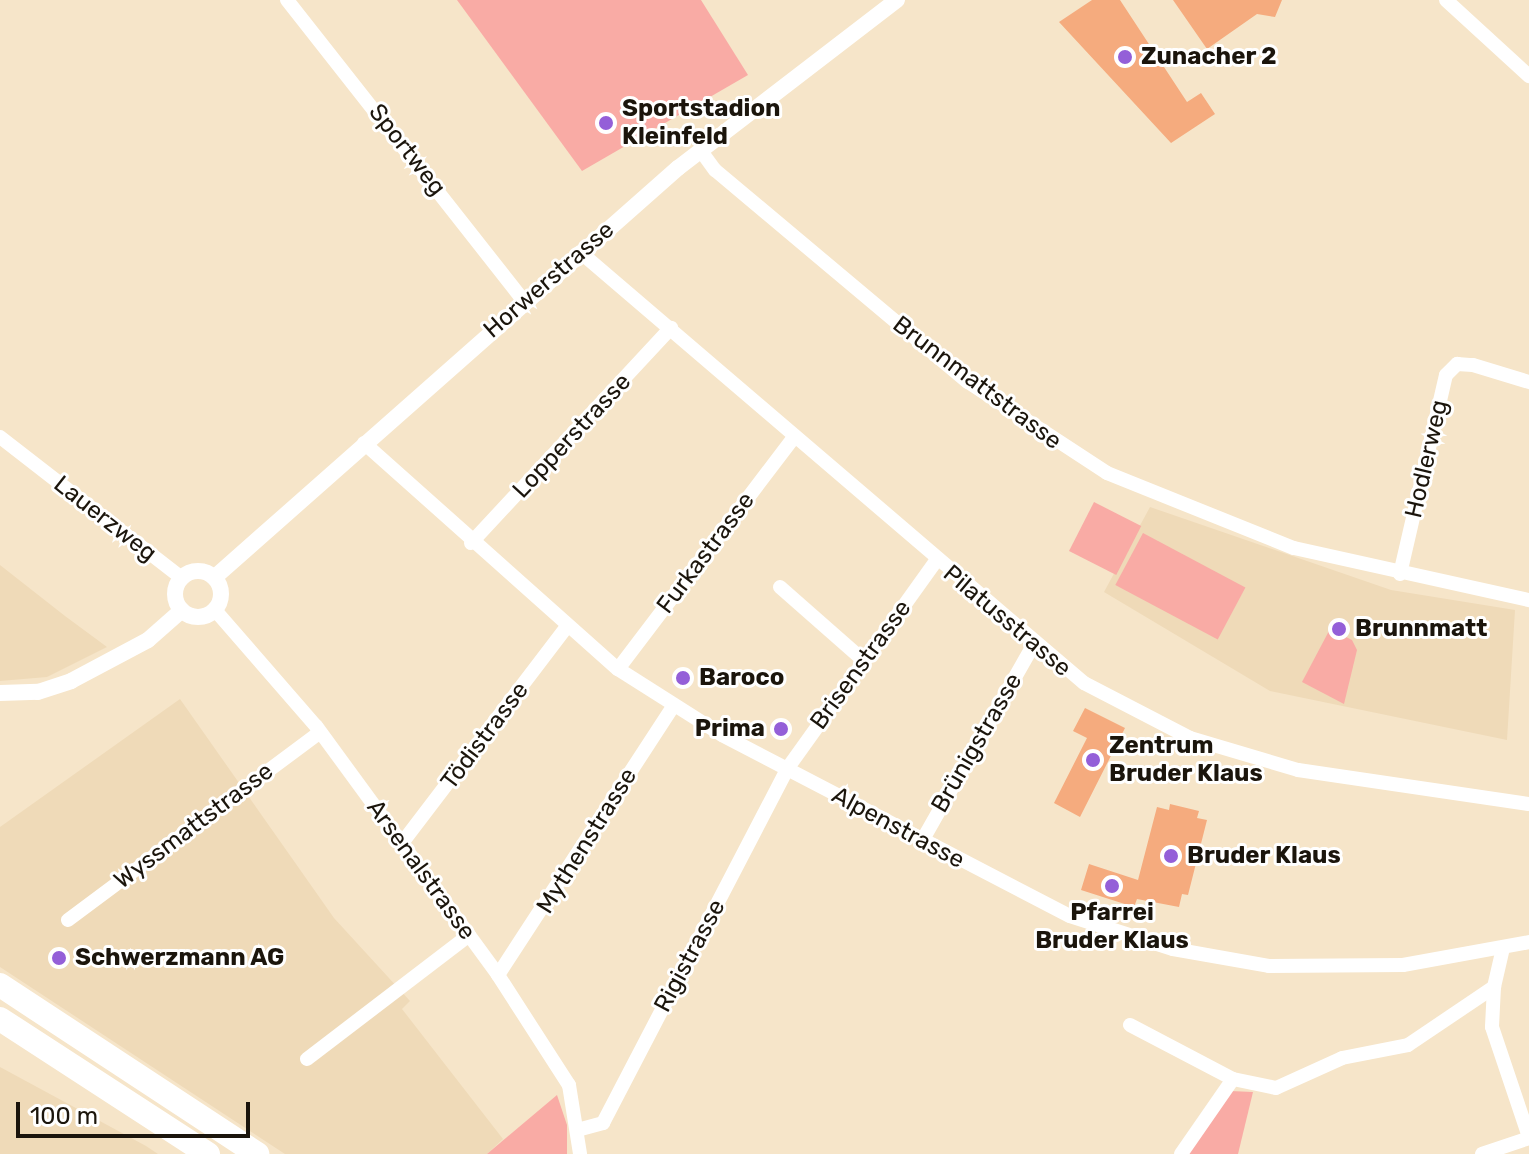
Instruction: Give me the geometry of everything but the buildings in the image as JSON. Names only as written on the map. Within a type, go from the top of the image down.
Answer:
[{"type":"highway","points":[[0,985],[257,1154]]},
{"type":"highway","points":[[0,1019],[208,1154]]},
{"type":"street","name":"Sportweg","points":[[287,0],[525,302]]},
{"type":"street","name":"Horwerstrasse","points":[[215,577],[580,252],[701,151],[897,0]]},
{"type":"street","points":[[1446,0],[1529,76]]},
{"type":"street","name":"Brunnmattstrasse","points":[[701,151],[715,170],[893,321],[1065,450],[1191,511],[1294,548],[1400,574],[1529,600]]},
{"type":"street","name":"Pilatusstrasse","points":[[580,252],[1033,646],[1084,683],[1190,738],[1298,770],[1529,804]]},
{"type":"street","name":"Lopperstrasse","points":[[471,543],[671,328]]},
{"type":"street","name":"Hodlerweg","points":[[1400,574],[1446,375],[1457,364],[1473,365],[1529,382]]},
{"type":"street","name":"Lauerzweg","points":[[0,437],[182,578]]},
{"type":"street","name":"Furkastrasse","points":[[618,669],[794,437]]},
{"type":"street","name":"Alpenstrasse","points":[[364,443],[566,628],[618,669],[674,705],[787,769],[1070,916],[1224,960],[1345,970],[1529,942]]},
{"type":"street","name":"Brisenstrasse","points":[[787,769],[862,659],[936,561]]},
{"type":"street","points":[[200,570],[215,577],[222,591],[215,610],[199,617],[182,610],[175,590],[182,578],[200,570]]},
{"type":"street","points":[[780,587],[862,659]]},
{"type":"street","points":[[0,693],[38,692],[71,681],[148,640],[182,610]]},
{"type":"street","name":"Arsenalstrasse","points":[[215,610],[320,732],[498,975],[569,1085],[581,1129],[580,1154]]},
{"type":"street","name":"Tödistrasse","points":[[402,843],[566,628]]},
{"type":"street","name":"Brünigstrasse","points":[[922,841],[1033,646]]},
{"type":"street","name":"Mythenstrasse","points":[[498,975],[674,705]]},
{"type":"street","name":"Wyssmattstrasse","points":[[68,920],[320,732]]},
{"type":"street","name":"Rigistrasse","points":[[581,1129],[603,1123],[787,769]]},
{"type":"street","points":[[307,1059],[469,935]]},
{"type":"street","points":[[1482,1154],[1529,1137],[1492,1027],[1494,987],[1503,948]]},
{"type":"street","points":[[1130,1025],[1233,1079],[1276,1088],[1342,1058],[1392,1053],[1494,987]]},
{"type":"street","points":[[1181,1154],[1233,1079]]},
{"type":"shaded area","name":"Sportstadion Kleinfeld","points":[[457,0],[701,0],[748,75],[582,171]]},
{"type":"shaded area","points":[[1094,502],[1141,526],[1116,575],[1069,551]]},
{"type":"shaded area","name":"Brunnmatt","points":[[1150,507],[1391,590],[1515,610],[1507,740],[1270,691],[1104,592]]},
{"type":"shaded area","points":[[1143,533],[1245,587],[1218,640],[1115,585]]},
{"type":"shaded area","points":[[0,565],[107,647],[47,677],[0,681]]},
{"type":"shaded area","points":[[1330,629],[1352,640],[1357,650],[1344,704],[1302,682]]},
{"type":"shaded area","points":[[180,699],[334,918],[410,1001],[402,1009],[503,1139],[487,1154],[285,1154],[0,967],[0,827]]},
{"type":"shaded area","points":[[0,1067],[146,1146],[158,1154],[0,1154]]},
{"type":"shaded area","points":[[1230,1091],[1253,1092],[1238,1154],[1185,1154]]},
{"type":"shaded area","points":[[557,1095],[567,1125],[567,1154],[487,1154]]},
{"type":"place","name":"Zunacher 2","points":[[1125,57]]},
{"type":"place","name":"Sportstadion Kleinfeld","points":[[606,123]]},
{"type":"place","name":"Brunnmatt","points":[[1339,629]]},
{"type":"place","name":"Baroco","points":[[683,678]]},
{"type":"place","name":"Prima","points":[[781,729]]},
{"type":"place","name":"Zentrum Bruder Klaus","points":[[1093,760]]},
{"type":"place","name":"Bruder Klaus","points":[[1171,856]]},
{"type":"place","name":"Pfarrei Bruder Klaus","points":[[1112,886]]},
{"type":"place","name":"Schwerzmann AG","points":[[59,958]]}]
